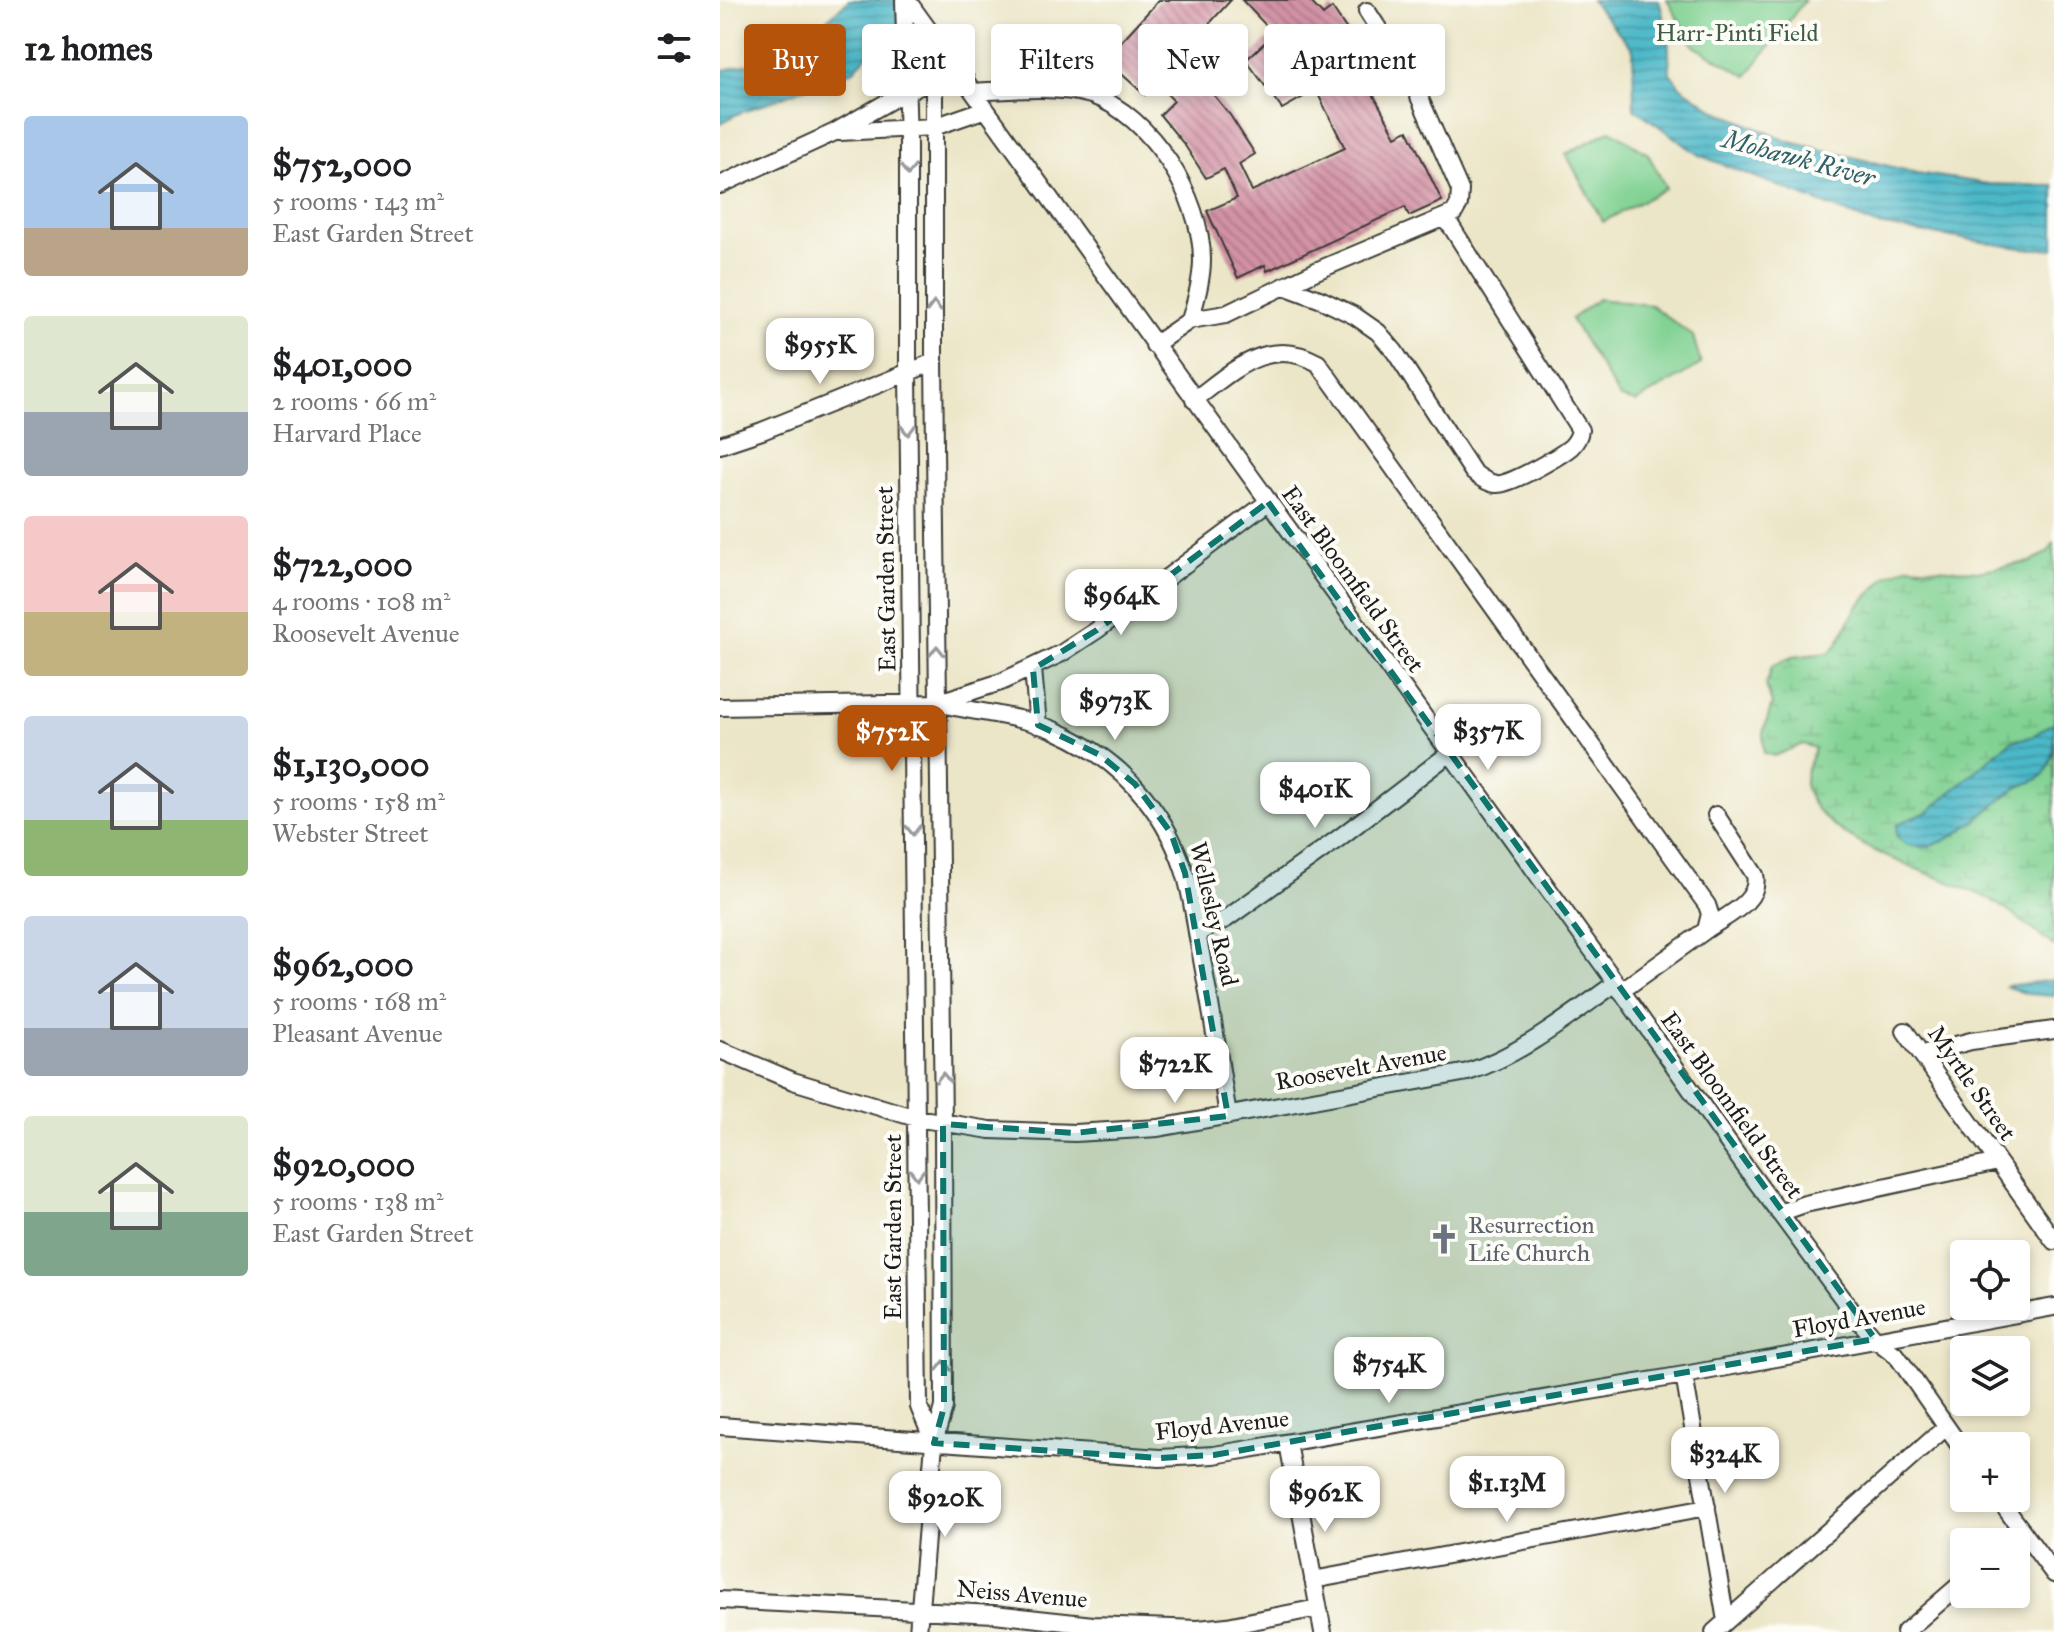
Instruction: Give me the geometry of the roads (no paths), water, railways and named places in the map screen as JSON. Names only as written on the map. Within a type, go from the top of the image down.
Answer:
[{"type":"street","name":"East Bloomfield Street","points":[[905,0],[926,24]]},
{"type":"street","name":"East Garden Street","points":[[904,24],[905,0]]},
{"type":"street","points":[[1154,345],[1190,320],[1226,314],[1454,213],[1459,204],[1460,190],[1413,83],[1367,11]]},
{"type":"street","points":[[975,86],[1092,95],[1118,108],[1149,133],[1168,160],[1188,199],[1199,230],[1202,261],[1198,296],[1190,320]]},
{"type":"street","name":"East Bloomfield Street","points":[[975,94],[1779,1213],[1875,1339],[1897,1356],[1950,1433]]},
{"type":"street","points":[[720,185],[835,132],[898,96]]},
{"type":"street","name":"East Garden Street","points":[[905,96],[919,1407],[934,1443]]},
{"type":"street","name":"East Garden Street","points":[[918,1632],[934,1443],[944,1407],[934,96]]},
{"type":"street","points":[[835,132],[934,127],[986,109]]},
{"type":"street","points":[[1284,286],[1322,300],[1378,332],[1395,352],[1473,472],[1496,484],[1508,483],[1571,447],[1580,430],[1451,226],[1442,218]]},
{"type":"street","points":[[1194,400],[1246,362],[1265,353],[1290,353],[1318,363],[1707,905],[1710,914],[1706,930]]},
{"type":"street","points":[[720,445],[934,362]]},
{"type":"street","points":[[938,703],[1033,669],[1097,630],[1268,502]]},
{"type":"street","points":[[1033,669],[1038,725]]},
{"type":"street","name":"Wellesley Road","points":[[720,707],[938,703],[1038,725],[1056,731],[1100,755],[1135,784],[1171,833],[1185,873],[1228,1116]]},
{"type":"street","points":[[1197,933],[1239,910],[1450,753]]},
{"type":"street","name":"Roosevelt Avenue","points":[[720,1050],[793,1081],[916,1118],[990,1130],[1075,1133],[1158,1128],[1468,1072],[1518,1051],[1754,896],[1757,885],[1755,875],[1716,815]]},
{"type":"street","points":[[1922,1054],[1971,1041],[2054,1030]]},
{"type":"street","name":"Myrtle Street","points":[[1905,1031],[2054,1241]]},
{"type":"street","points":[[1779,1213],[1805,1204],[1998,1162]]},
{"type":"street","name":"Floyd Avenue","points":[[720,1426],[1160,1458],[1214,1455],[1684,1375],[2054,1307]]},
{"type":"street","points":[[1684,1375],[1707,1507],[1720,1627]]},
{"type":"street","points":[[1720,1627],[1946,1427]]},
{"type":"street","points":[[1288,1443],[1323,1632]]},
{"type":"street","points":[[1313,1580],[1707,1507]]},
{"type":"street","points":[[2030,1541],[2054,1574]]},
{"type":"street","points":[[1905,1632],[1950,1593]]},
{"type":"street","name":"Neiss Avenue","points":[[720,1600],[994,1614],[1093,1625],[1198,1629],[1318,1608]]},
{"type":"water","points":[[849,0],[918,0],[896,24],[862,24],[862,61],[846,73],[846,24],[822,24]]},
{"type":"water","name":"Mohawk River","points":[[1591,0],[1659,0],[1668,35],[1670,73],[1681,87],[1717,111],[1787,141],[1917,173],[1989,184],[2054,186],[2054,249],[2026,249],[1877,225],[1699,155],[1634,108],[1633,49]]},
{"type":"water","points":[[744,65],[744,96],[785,96],[737,114],[720,124],[720,71]]},
{"type":"water","points":[[2054,722],[2051,757],[2040,777],[2015,789],[1974,822],[1940,843],[1924,847],[1909,845],[1896,835],[1897,824],[1928,812],[2011,741],[2031,737]]},
{"type":"water","points":[[2054,980],[2054,996],[2027,994],[2005,986]]},
{"type":"place","name":"Resurrection Life Church","points":[[1444,1239]]},
{"type":"park label","name":"Harr-Pinti Field","points":[[1737,33]]}]
